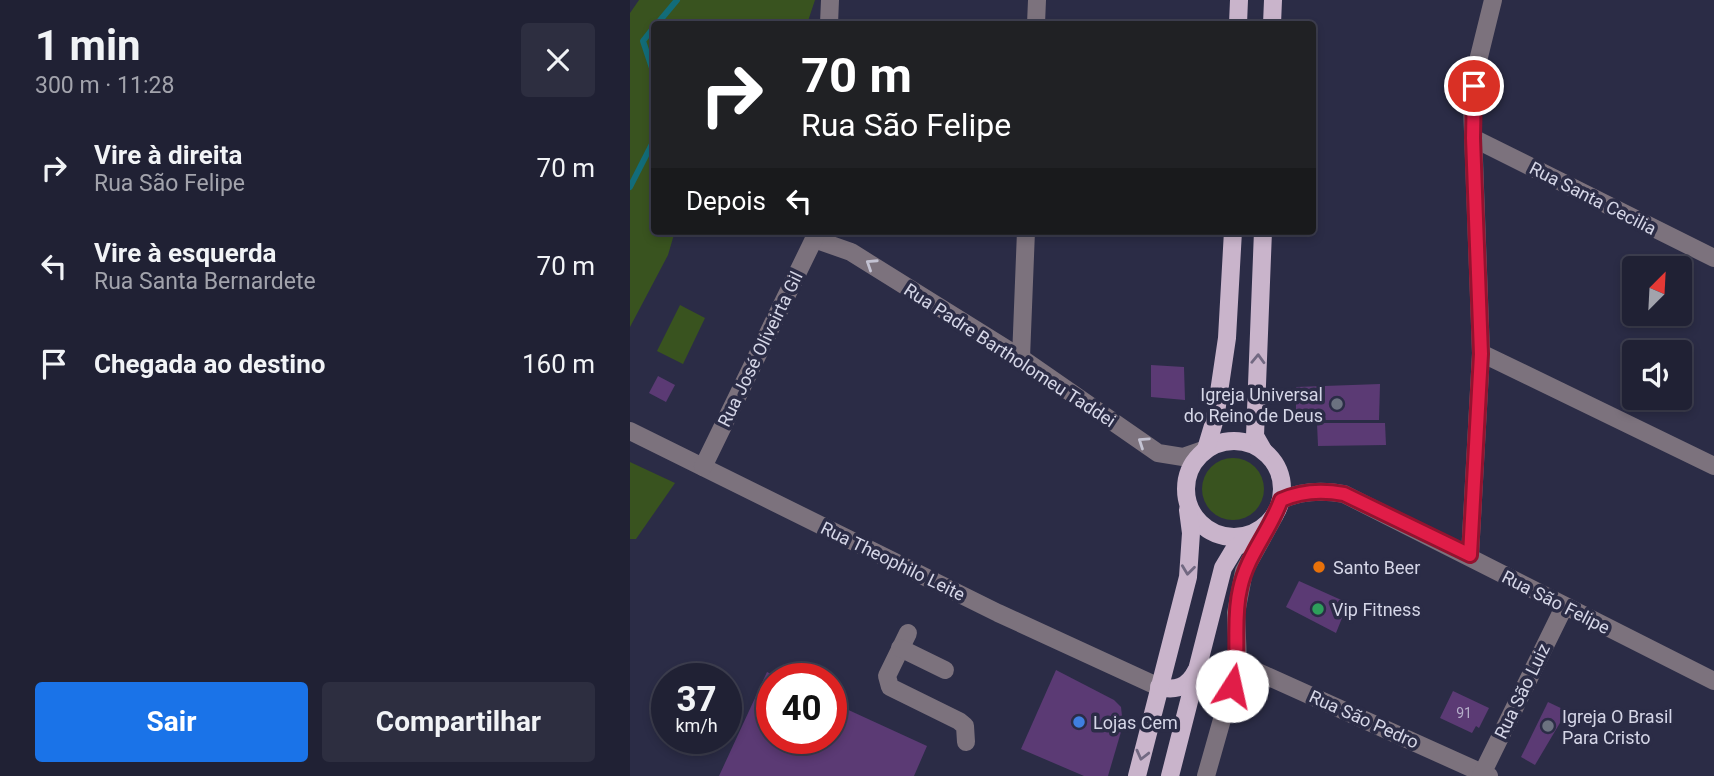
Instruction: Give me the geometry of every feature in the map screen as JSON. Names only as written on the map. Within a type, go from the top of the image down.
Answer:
[{"type":"main road","points":[[1238,21],[1239,0]]},
{"type":"main road","points":[[1272,0],[1272,21]]},
{"type":"main road","points":[[1206,449],[1214,424],[1227,338],[1233,235]]},
{"type":"main road","points":[[1170,776],[1225,560],[1242,541],[1256,533],[1278,507],[1280,475],[1255,436],[1263,235]]},
{"type":"main road","points":[[1137,776],[1188,577],[1191,533],[1187,473],[1195,458],[1206,449],[1235,440],[1263,450]]},
{"type":"main road","points":[[1187,503],[1200,524],[1217,534],[1230,537],[1256,533]]},
{"type":"main road","points":[[1159,687],[1186,685],[1198,669]]},
{"type":"street","points":[[829,21],[830,0]]},
{"type":"street","points":[[1036,21],[1037,0]]},
{"type":"street","points":[[1470,555],[1481,354],[1473,138],[1476,69],[1493,0]]},
{"type":"street","name":"Rua Santa Cecilia","points":[[1473,138],[1714,258]]},
{"type":"street","name":"Rua Padre Bartholomeu Taddei","points":[[814,235],[851,252],[1021,358],[1158,453],[1183,457],[1206,449]]},
{"type":"street","name":"Rua José Oliveirta Gil","points":[[703,467],[814,235]]},
{"type":"street","points":[[1021,358],[1026,235]]},
{"type":"street","points":[[1481,354],[1714,466]]},
{"type":"street","name":"Rua Theophilo Leite","points":[[630,430],[998,613],[1159,687]]},
{"type":"street","name":"Rua São Felipe","points":[[1278,507],[1305,492],[1326,490],[1344,494],[1470,555],[1564,607],[1714,681]]},
{"type":"street","points":[[1206,776],[1238,663],[1236,613],[1239,591],[1250,558],[1278,507]]},
{"type":"street","name":"Rua São Luiz","points":[[1484,775],[1564,607]]},
{"type":"street","points":[[944,670],[904,641],[887,676],[890,687],[959,721],[968,734],[966,742]]},
{"type":"street","name":"Rua São Pedro","points":[[1238,663],[1484,775]]},
{"type":"green space","points":[[639,0],[815,0],[808,21],[651,21],[651,235],[674,235],[668,255],[630,327],[630,13]]},
{"type":"green space","points":[[680,305],[705,318],[683,364],[657,351]]},
{"type":"green space","points":[[1227,458],[1239,458],[1255,467],[1262,477],[1262,501],[1255,511],[1239,520],[1227,520],[1216,515],[1207,506],[1202,495],[1202,483],[1207,472],[1216,463]]},
{"type":"green space","points":[[630,462],[675,483],[636,539],[630,539]]},
{"type":"building","points":[[1151,365],[1184,367],[1185,400],[1151,397]]},
{"type":"building","points":[[658,376],[675,385],[666,402],[649,393]]},
{"type":"building","name":"Igreja Universal do Reino de Deus","points":[[1380,384],[1379,420],[1296,420],[1296,387]]},
{"type":"building","points":[[1317,423],[1385,423],[1386,445],[1318,446]]},
{"type":"building","name":"Vip Fitness","points":[[1299,581],[1348,603],[1336,633],[1286,607]]},
{"type":"building","name":"Lojas Cem","points":[[1056,670],[1114,700],[1121,707],[1123,725],[1108,776],[1084,776],[1021,749]]},
{"type":"building","points":[[1453,691],[1489,708],[1479,728],[1476,726],[1472,733],[1440,718]]},
{"type":"building","points":[[756,696],[756,754],[847,754],[847,709],[927,746],[914,776],[719,776],[729,754],[742,754],[742,726]]},
{"type":"building","name":"Igreja O Brasil Para Cristo","points":[[1548,702],[1567,711],[1535,765],[1521,757]]},
{"type":"waterway","points":[[660,21],[677,0]]},
{"type":"waterway","points":[[651,31],[643,41],[651,65]]},
{"type":"waterway","points":[[630,187],[651,146]]},
{"type":"place","name":"Igreja Universal do Reino de Deus","points":[[1337,404]]},
{"type":"place","name":"Santo Beer","points":[[1319,567]]},
{"type":"place","name":"Vip Fitness","points":[[1318,609]]},
{"type":"place","name":"Lojas Cem","points":[[1079,722]]},
{"type":"place","name":"Igreja O Brasil Para Cristo","points":[[1548,726]]},
{"type":"route","points":[[1232,686],[1238,663],[1236,613],[1244,570],[1281,500],[1305,492],[1326,490],[1344,494],[1470,555],[1481,354],[1472,104],[1474,86]]}]
